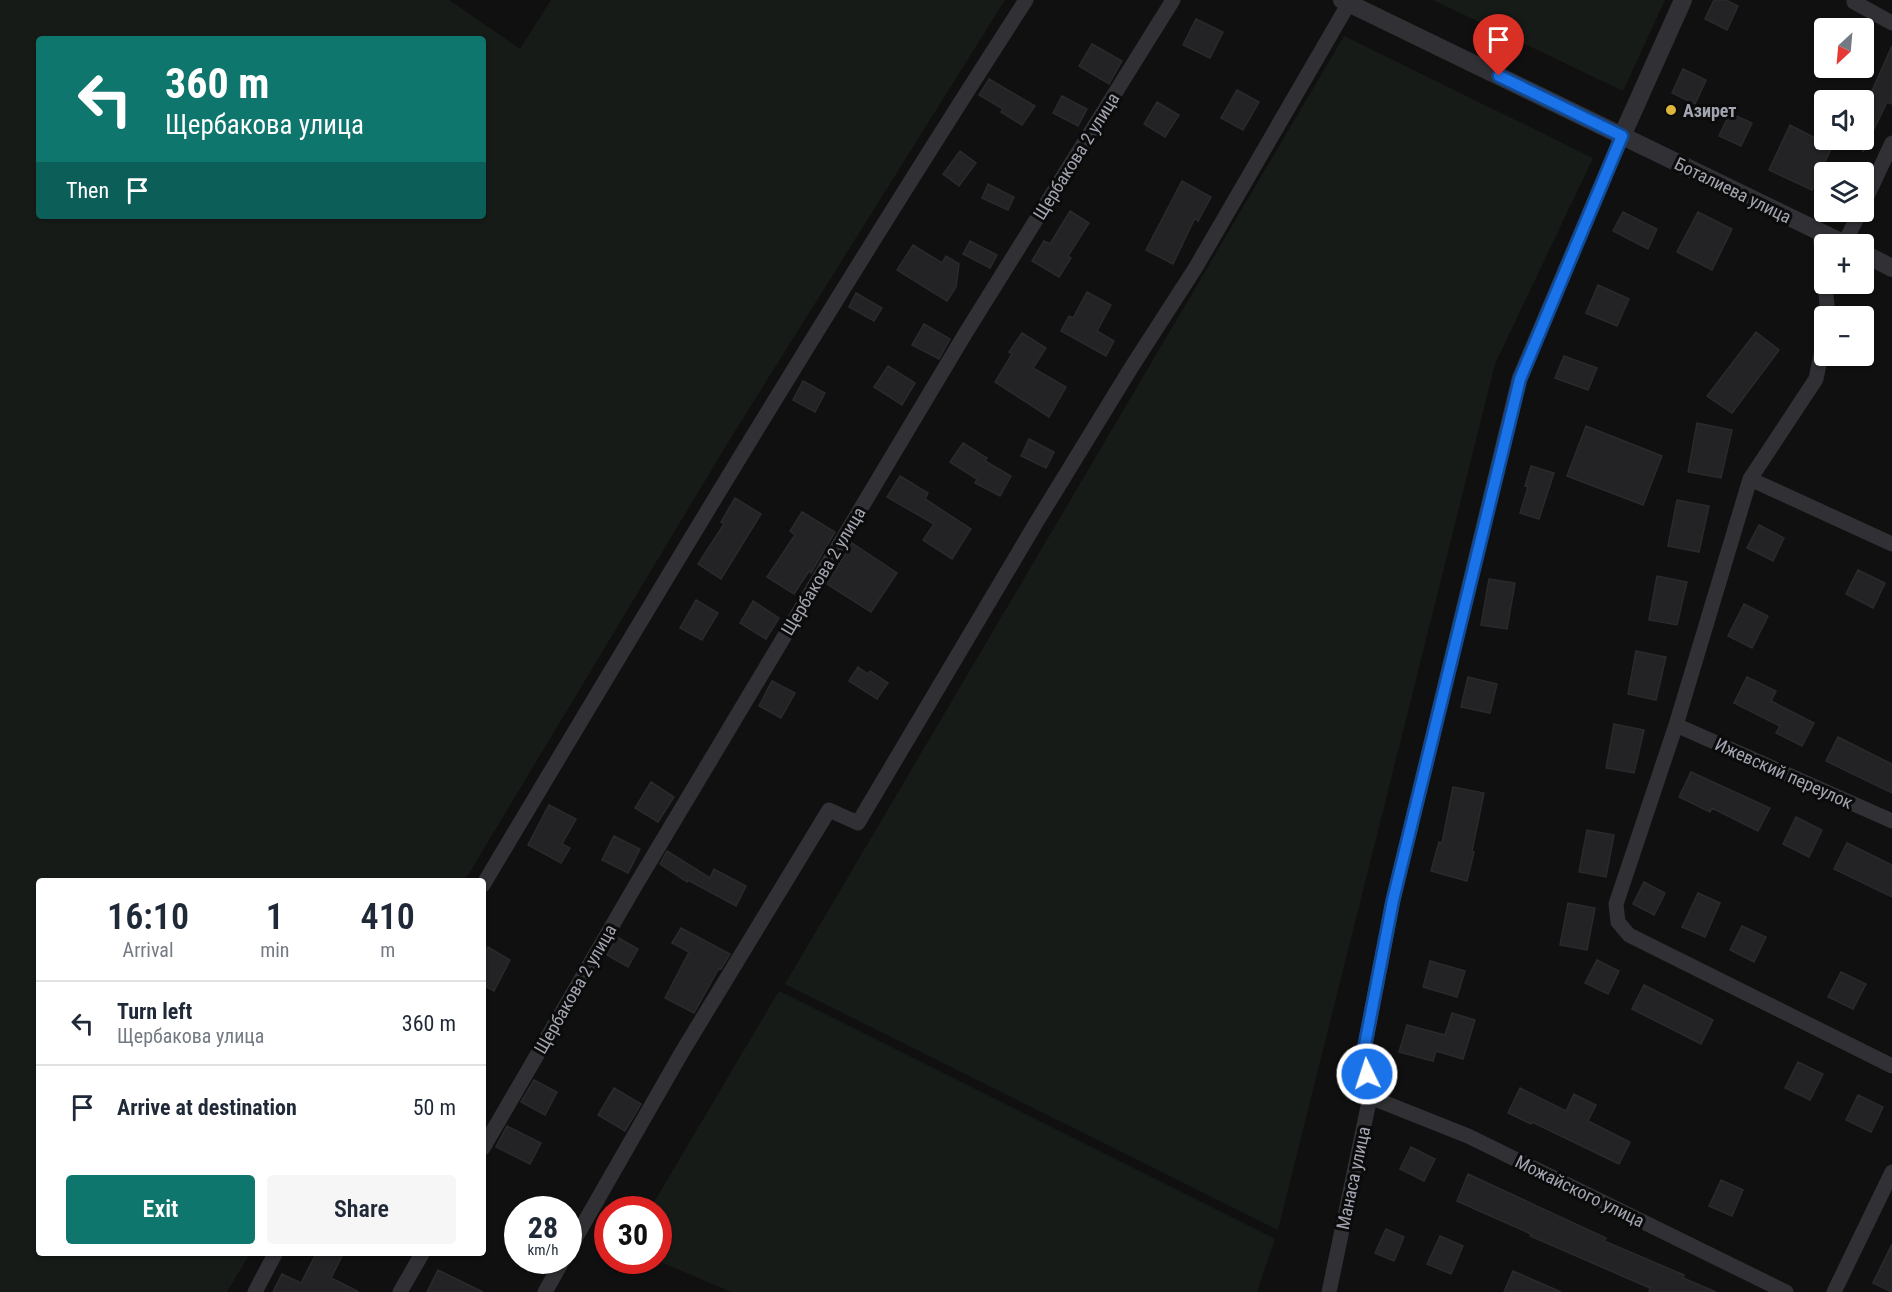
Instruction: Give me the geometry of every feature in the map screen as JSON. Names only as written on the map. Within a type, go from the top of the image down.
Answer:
[{"type":"street","points":[[486,880],[662,584],[943,128],[1026,0]]},
{"type":"street","name":"Щербакова 2 улица","points":[[486,1143],[640,878],[959,344],[1173,0]]},
{"type":"street","name":"Манаса улица","points":[[1329,1292],[1370,1097],[1364,1050],[1393,900],[1520,379],[1622,136],[1683,0]]},
{"type":"street","points":[[582,1227],[682,1052],[829,810],[858,823],[1036,523],[1196,267],[1346,2]]},
{"type":"street","name":"Боталиева улица","points":[[1346,2],[1824,234]]},
{"type":"street","points":[[1854,3],[1892,23]]},
{"type":"street","points":[[1874,181],[1892,143]]},
{"type":"street","points":[[1874,259],[1892,268]]},
{"type":"street","points":[[1819,366],[1816,378],[1750,479],[1676,725],[1616,904],[1618,922],[1622,930],[1629,935],[1892,1066]]},
{"type":"street","points":[[1750,479],[1892,544]]},
{"type":"street","name":"Ижевский переулок","points":[[1676,725],[1892,821]]},
{"type":"street","name":"Можайского улица","points":[[1370,1097],[1468,1136],[1786,1292]]},
{"type":"street","points":[[1834,1292],[1892,1172]]},
{"type":"street","points":[[255,1292],[274,1256]]},
{"type":"street","points":[[400,1292],[421,1256]]},
{"type":"street","points":[[545,1292],[555,1274]]},
{"type":"shaded area","points":[[0,0],[449,0],[520,49],[551,0],[1005,0],[732,436],[466,878],[36,878],[36,1256],[248,1256],[227,1292],[0,1292]]},
{"type":"shaded area","points":[[1433,0],[1665,0],[1623,91]]},
{"type":"shaded area","points":[[1344,36],[1593,158],[1495,364],[1278,1230],[785,984]]},
{"type":"shaded area","points":[[779,991],[1275,1239],[1257,1292],[731,1292],[672,1267],[672,1196],[658,1196]]},
{"type":"building","points":[[1714,0],[1726,0],[1738,6],[1727,30],[1705,19]]},
{"type":"building","points":[[1196,19],[1223,32],[1210,58],[1183,45]]},
{"type":"building","points":[[1092,44],[1122,61],[1109,84],[1079,66]]},
{"type":"building","points":[[1892,46],[1892,104],[1887,102],[1874,129],[1872,90]]},
{"type":"building","points":[[1683,69],[1706,80],[1695,104],[1672,93]]},
{"type":"building","points":[[989,79],[1035,106],[1022,125],[1001,112],[1003,109],[979,95]]},
{"type":"building","points":[[1237,90],[1259,102],[1243,130],[1221,118]]},
{"type":"building","points":[[1062,96],[1087,109],[1078,126],[1053,113]]},
{"type":"building","points":[[1157,102],[1179,115],[1165,137],[1144,124]]},
{"type":"building","points":[[1730,113],[1752,123],[1741,146],[1719,136]]},
{"type":"building","points":[[1790,125],[1814,137],[1814,150],[1830,150],[1825,162],[1814,162],[1812,190],[1769,170]]},
{"type":"building","points":[[960,151],[976,163],[959,186],[943,174]]},
{"type":"building","points":[[1182,181],[1211,197],[1198,221],[1195,218],[1173,264],[1146,250]]},
{"type":"building","points":[[988,184],[1014,197],[1008,210],[982,198]]},
{"type":"building","points":[[1070,211],[1089,223],[1068,256],[1071,258],[1059,277],[1032,261],[1044,241],[1050,244]]},
{"type":"building","points":[[1623,212],[1657,229],[1648,249],[1613,231]]},
{"type":"building","points":[[1698,212],[1732,229],[1712,270],[1677,252]]},
{"type":"building","points":[[970,241],[997,255],[990,268],[963,254]]},
{"type":"building","points":[[913,245],[942,263],[946,256],[959,264],[956,287],[947,301],[897,270]]},
{"type":"building","points":[[1598,285],[1629,299],[1617,326],[1586,313]]},
{"type":"building","points":[[1087,292],[1111,305],[1097,331],[1114,341],[1106,356],[1061,331],[1069,316],[1073,318]]},
{"type":"building","points":[[856,293],[882,308],[874,321],[849,307]]},
{"type":"building","points":[[924,324],[950,339],[939,359],[912,345]]},
{"type":"building","points":[[1756,332],[1779,350],[1732,413],[1707,396]]},
{"type":"building","points":[[1022,333],[1046,348],[1033,368],[1066,387],[1049,417],[995,382],[1012,354],[1009,352]]},
{"type":"building","points":[[1564,356],[1597,368],[1588,390],[1555,378]]},
{"type":"building","points":[[888,366],[915,383],[902,405],[874,387]]},
{"type":"building","points":[[803,381],[825,393],[815,412],[793,400]]},
{"type":"building","points":[[1697,423],[1732,430],[1721,478],[1688,472]]},
{"type":"building","points":[[1586,426],[1662,456],[1643,505],[1567,476]]},
{"type":"building","points":[[1029,439],[1054,452],[1046,468],[1021,456]]},
{"type":"building","points":[[963,443],[987,458],[985,461],[1011,476],[1000,496],[975,483],[977,479],[950,462]]},
{"type":"building","points":[[1531,466],[1554,473],[1539,519],[1520,513],[1528,487],[1525,486]]},
{"type":"building","points":[[900,476],[928,493],[925,499],[971,529],[952,559],[923,540],[934,524],[887,497]]},
{"type":"building","points":[[735,498],[761,514],[721,579],[698,564],[724,524],[721,522]]},
{"type":"building","points":[[1677,500],[1709,506],[1699,552],[1668,546]]},
{"type":"building","points":[[802,512],[835,532],[811,573],[809,571],[794,594],[767,577],[795,535],[790,531]]},
{"type":"building","points":[[1759,525],[1784,538],[1773,561],[1747,548]]},
{"type":"building","points":[[852,543],[897,573],[871,612],[827,584]]},
{"type":"building","points":[[1858,570],[1885,583],[1873,608],[1846,594]]},
{"type":"building","points":[[1657,576],[1687,582],[1677,625],[1649,620]]},
{"type":"building","points":[[1489,579],[1515,583],[1507,629],[1481,625]]},
{"type":"building","points":[[696,600],[718,613],[702,640],[680,628]]},
{"type":"building","points":[[753,601],[779,618],[766,639],[740,623]]},
{"type":"building","points":[[1744,604],[1768,616],[1752,648],[1728,636]]},
{"type":"building","points":[[1636,651],[1666,657],[1656,700],[1628,694]]},
{"type":"building","points":[[858,667],[868,674],[870,671],[888,683],[877,699],[849,681]]},
{"type":"building","points":[[1468,677],[1497,684],[1490,713],[1461,707]]},
{"type":"building","points":[[1747,677],[1776,691],[1771,701],[1814,723],[1802,746],[1776,733],[1780,726],[1734,703]]},
{"type":"building","points":[[772,681],[795,693],[781,718],[759,706]]},
{"type":"building","points":[[1614,724],[1644,730],[1634,773],[1606,768]]},
{"type":"building","points":[[1838,737],[1892,764],[1892,793],[1826,761]]},
{"type":"building","points":[[1691,772],[1770,808],[1758,831],[1712,808],[1710,812],[1679,797]]},
{"type":"building","points":[[651,782],[674,797],[658,822],[635,808]]},
{"type":"building","points":[[1453,787],[1484,793],[1467,881],[1431,871],[1439,842],[1442,843]]},
{"type":"building","points":[[549,805],[576,819],[562,844],[570,848],[561,863],[528,845]]},
{"type":"building","points":[[1796,817],[1822,830],[1809,857],[1783,844]]},
{"type":"building","points":[[1587,830],[1614,835],[1606,877],[1579,872]]},
{"type":"building","points":[[614,836],[640,849],[628,873],[602,860]]},
{"type":"building","points":[[1847,843],[1892,865],[1892,897],[1834,869]]},
{"type":"building","points":[[667,851],[710,878],[714,869],[746,886],[736,906],[688,880],[687,882],[660,864]]},
{"type":"building","points":[[1644,882],[1665,893],[1654,915],[1633,904]]},
{"type":"building","points":[[1698,893],[1720,903],[1705,937],[1682,927]]},
{"type":"building","points":[[1568,903],[1595,908],[1587,950],[1560,945]]},
{"type":"building","points":[[1742,926],[1766,937],[1754,962],[1730,950]]},
{"type":"building","points":[[681,928],[730,954],[721,969],[719,968],[694,1013],[665,998],[689,952],[672,943]]},
{"type":"building","points":[[617,937],[638,949],[628,967],[607,955]]},
{"type":"building","points":[[488,947],[510,960],[494,991],[486,987],[486,951]]},
{"type":"building","points":[[1597,960],[1619,971],[1608,994],[1585,983]]},
{"type":"building","points":[[1430,961],[1465,971],[1457,997],[1423,987]]},
{"type":"building","points":[[1841,972],[1866,984],[1853,1009],[1828,997]]},
{"type":"building","points":[[1644,985],[1713,1020],[1701,1044],[1632,1009]]},
{"type":"building","points":[[1452,1013],[1475,1020],[1463,1059],[1436,1051],[1433,1061],[1399,1052],[1407,1025],[1445,1035]]},
{"type":"building","points":[[1798,1062],[1823,1074],[1810,1100],[1785,1088]]},
{"type":"building","points":[[534,1080],[557,1092],[545,1115],[521,1102]]},
{"type":"building","points":[[614,1088],[641,1104],[625,1131],[598,1115]]},
{"type":"building","points":[[1520,1088],[1566,1111],[1574,1094],[1596,1105],[1588,1121],[1630,1142],[1619,1164],[1532,1122],[1531,1124],[1508,1113]]},
{"type":"building","points":[[1858,1095],[1883,1107],[1871,1132],[1846,1120]]},
{"type":"building","points":[[507,1126],[541,1143],[530,1164],[496,1147]]},
{"type":"building","points":[[1411,1147],[1435,1159],[1424,1181],[1400,1169]]},
{"type":"building","points":[[1468,1174],[1606,1238],[1604,1241],[1684,1275],[1683,1278],[1716,1292],[1649,1292],[1650,1288],[1530,1236],[1531,1234],[1457,1201]]},
{"type":"building","points":[[1721,1180],[1743,1190],[1732,1216],[1709,1206]]},
{"type":"building","points":[[1386,1229],[1404,1237],[1394,1261],[1375,1253]]},
{"type":"building","points":[[1440,1236],[1463,1246],[1451,1274],[1427,1264]]},
{"type":"building","points":[[1892,1244],[1892,1292],[1873,1283]]},
{"type":"building","points":[[315,1256],[342,1256],[331,1278],[359,1292],[273,1292],[282,1274],[301,1283]]},
{"type":"building","points":[[438,1270],[483,1292],[427,1292]]},
{"type":"building","points":[[1513,1271],[1561,1292],[1504,1292]]},
{"type":"place","name":"Азирет","points":[[1671,110]]},
{"type":"route","points":[[1367,1074],[1364,1050],[1393,900],[1520,379],[1622,136],[1499,76]]}]
